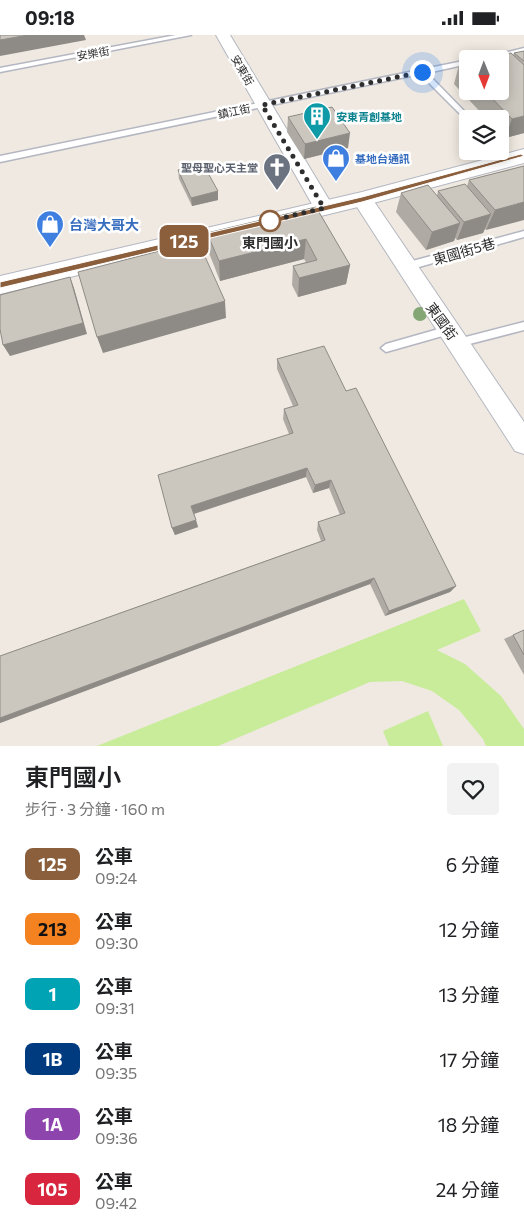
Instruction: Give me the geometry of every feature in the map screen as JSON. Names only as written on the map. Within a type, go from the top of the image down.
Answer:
[{"type":"street","name":"安東街","points":[[223,35],[262,105],[324,208]]},
{"type":"street","points":[[0,285],[362,199],[524,156]]},
{"type":"street","name":"東國街","points":[[362,199],[405,267],[524,443]]},
{"type":"lane","name":"安樂街","points":[[0,70],[187,35]]},
{"type":"lane","points":[[509,53],[524,50]]},
{"type":"lane","name":"鎮江街","points":[[0,159],[459,64]]},
{"type":"lane","points":[[422,72],[459,111]]},
{"type":"lane","name":"東國街5巷","points":[[405,267],[524,234]]},
{"type":"lane","points":[[386,348],[524,326]]},
{"type":"green space","points":[[464,599],[481,631],[437,650],[465,664],[501,696],[524,729],[524,746],[486,746],[483,739],[459,710],[432,691],[402,681],[370,682],[218,746],[97,746]]},
{"type":"green space","points":[[428,711],[443,746],[389,746],[383,731]]},
{"type":"building","points":[[0,35],[28,35],[0,40]]},
{"type":"building","points":[[524,51],[524,61],[514,53]]},
{"type":"building","points":[[511,53],[524,65],[524,116],[512,119],[509,116],[509,110],[503,110],[494,100],[509,100],[509,54]]},
{"type":"building","points":[[332,107],[350,133],[305,144],[288,117]]},
{"type":"building","points":[[203,164],[218,191],[191,198],[178,170]]},
{"type":"building","points":[[524,166],[524,202],[495,210],[469,180]]},
{"type":"building","points":[[465,184],[491,214],[464,222],[438,191]]},
{"type":"building","points":[[428,185],[460,223],[432,232],[401,193]]},
{"type":"building","points":[[316,207],[350,265],[299,278],[293,266],[317,260],[306,239],[219,261],[207,233]]},
{"type":"building","points":[[198,241],[225,301],[97,337],[78,272]]},
{"type":"building","points":[[70,277],[83,323],[3,345],[0,329],[0,295]]},
{"type":"building","points":[[324,346],[346,391],[356,388],[456,586],[389,611],[374,578],[0,718],[0,656],[325,540],[318,522],[345,513],[331,480],[315,485],[307,468],[191,506],[196,520],[172,528],[158,475],[293,433],[284,409],[298,405],[277,359]]},
{"type":"building","points":[[524,630],[524,655],[513,635]]},
{"type":"bus line","name":"125","points":[[0,285],[362,199],[524,156]]},
{"type":"place","name":"安東青創基地","points":[[317,140]]},
{"type":"place","name":"基地台通訊","points":[[336,182]]},
{"type":"place","name":"聖母聖心天主堂","points":[[277,191]]},
{"type":"place","name":"東門國小","points":[[270,221]]},
{"type":"place","name":"台灣大哥大","points":[[50,248]]},
{"type":"route","points":[[270,221],[265,222],[324,208],[262,105],[422,72]]}]
